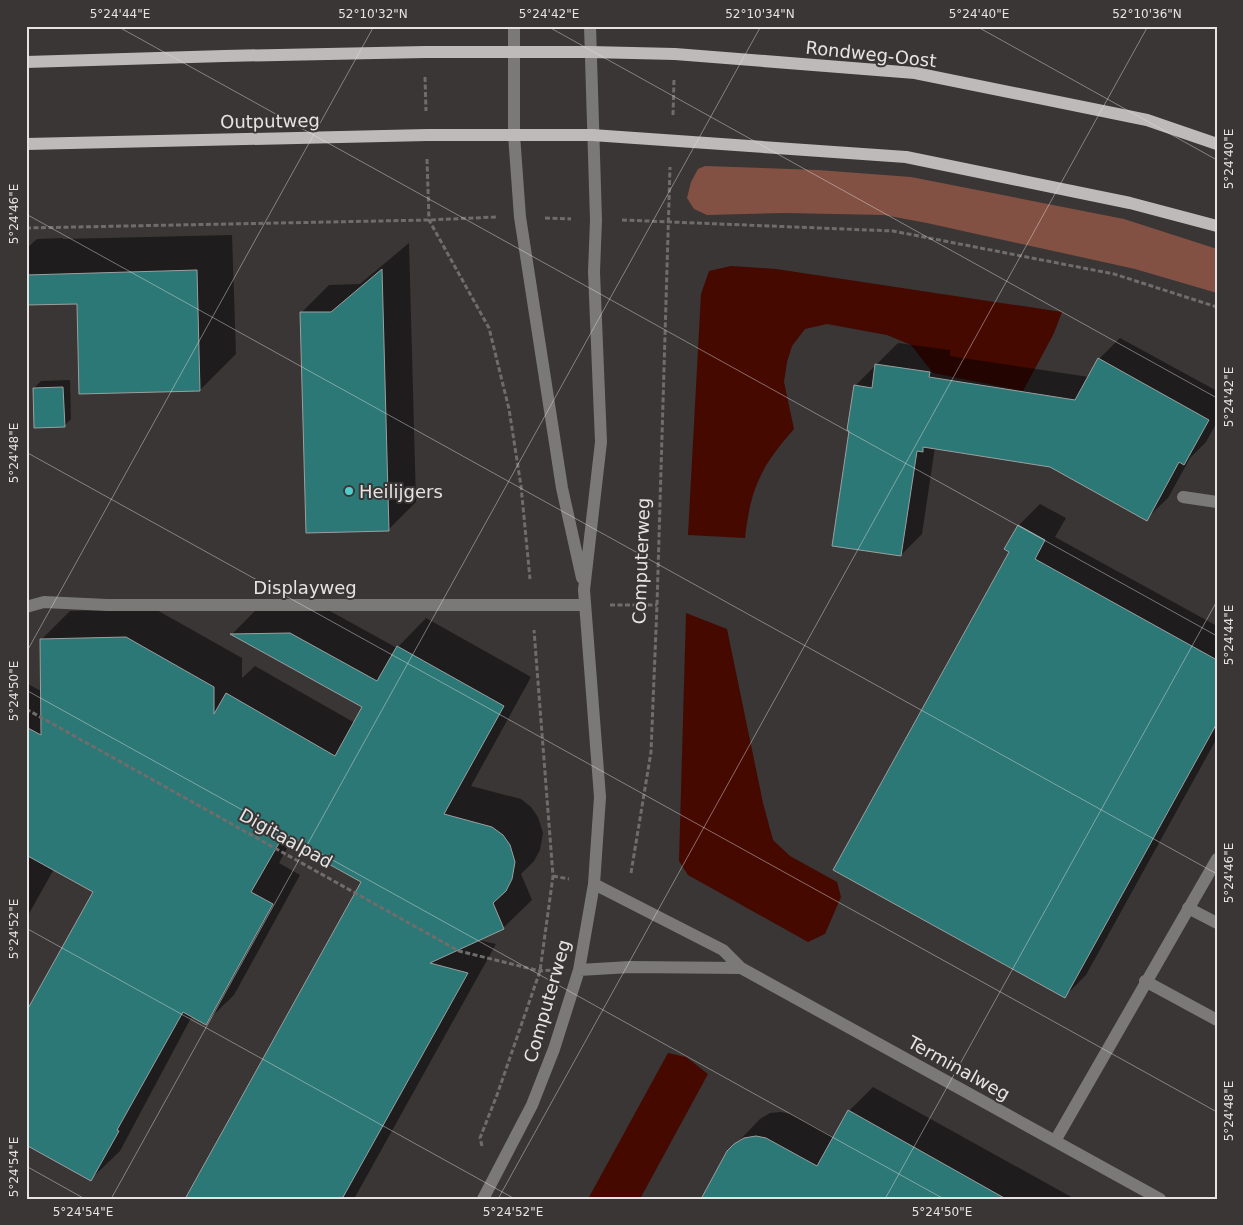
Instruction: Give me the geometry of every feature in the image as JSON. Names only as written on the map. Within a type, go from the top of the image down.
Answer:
[{"type":"main road","name":"Rondweg-Oost","points":[[514,52],[675,54],[915,73],[1147,120],[1217,144]]},
{"type":"main road","points":[[26,62],[224,56],[514,52]]},
{"type":"main road","name":"Outputweg","points":[[26,144],[427,135],[514,136]]},
{"type":"main road","points":[[514,136],[592,136],[906,157],[1130,203],[1217,226]]},
{"type":"street","name":"Computerweg","points":[[484,1199],[532,1105],[554,1049],[579,970],[594,884],[600,797],[584,590],[562,488],[520,217],[514,136],[514,26]]},
{"type":"street","name":"Computerweg","points":[[584,590],[601,442],[594,272],[596,220],[590,26]]},
{"type":"street","points":[[1183,497],[1217,502]]},
{"type":"street","name":"Displayweg","points":[[26,607],[44,602],[107,605],[585,605]]},
{"type":"street","points":[[1054,1141],[1217,859]]},
{"type":"street","name":"Terminalweg","points":[[594,884],[723,950],[741,968],[1160,1199]]},
{"type":"street","points":[[1188,908],[1217,923]]},
{"type":"street","name":"Terminalweg","points":[[579,970],[630,967],[741,968]]},
{"type":"street","points":[[1145,981],[1217,1020]]},
{"type":"path","points":[[26,228],[429,220],[488,216],[893,231],[1114,274],[1217,307]]},
{"type":"path","name":"Computerweg","points":[[624,898],[629,881],[651,752],[668,223]]},
{"type":"path","points":[[585,605],[657,605]]},
{"type":"path","name":"Digitaalpad","points":[[26,709],[460,951],[540,971]]},
{"type":"shaded area","points":[[705,166],[818,170],[911,177],[1124,219],[1217,249],[1217,293],[1135,269],[884,215],[786,213],[707,215],[694,209],[687,198],[691,182],[698,169]]},
{"type":"shaded area","points":[[731,266],[776,269],[1062,312],[1054,333],[1023,391],[933,373],[911,345],[887,335],[827,324],[805,329],[792,346],[784,382],[794,429],[773,455],[759,479],[750,505],[745,538],[688,535],[701,294],[709,271]]},
{"type":"shaded area","points":[[686,613],[727,629],[763,803],[773,840],[790,856],[837,882],[841,897],[825,934],[808,942],[688,875],[679,861]]},
{"type":"shaded area","points":[[668,1053],[686,1057],[708,1074],[640,1199],[588,1199]]},
{"type":"building","points":[[382,269],[389,531],[306,533],[300,312],[331,312]]},
{"type":"building","points":[[197,270],[200,391],[79,394],[77,304],[26,305],[26,275]]},
{"type":"building","points":[[1098,358],[1209,420],[1184,465],[1179,462],[1147,521],[1050,467],[923,447],[923,452],[917,451],[901,556],[832,546],[854,385],[872,388],[875,364],[930,372],[929,377],[1075,400]]},
{"type":"building","points":[[63,387],[65,427],[34,428],[33,388]]},
{"type":"building","points":[[1018,525],[1045,540],[1035,559],[1217,660],[1217,723],[1065,998],[833,870],[1009,552],[1004,549]]},
{"type":"building","points":[[290,633],[377,681],[397,646],[504,706],[444,814],[492,827],[503,835],[510,845],[515,862],[512,879],[506,891],[493,903],[504,929],[430,963],[468,973],[342,1199],[185,1199],[361,882],[282,838],[251,892],[273,904],[206,1025],[183,1012],[117,1130],[119,1131],[91,1181],[26,1145],[26,1012],[93,892],[26,855],[26,727],[41,735],[40,639],[126,637],[214,687],[214,714],[226,693],[335,756],[362,707],[230,634]]},
{"type":"building","points":[[848,1110],[1006,1199],[701,1199],[727,1151],[744,1138],[756,1136],[766,1138],[817,1166]]},
{"type":"place","name":"Heilijgers","points":[[349,491]]}]
